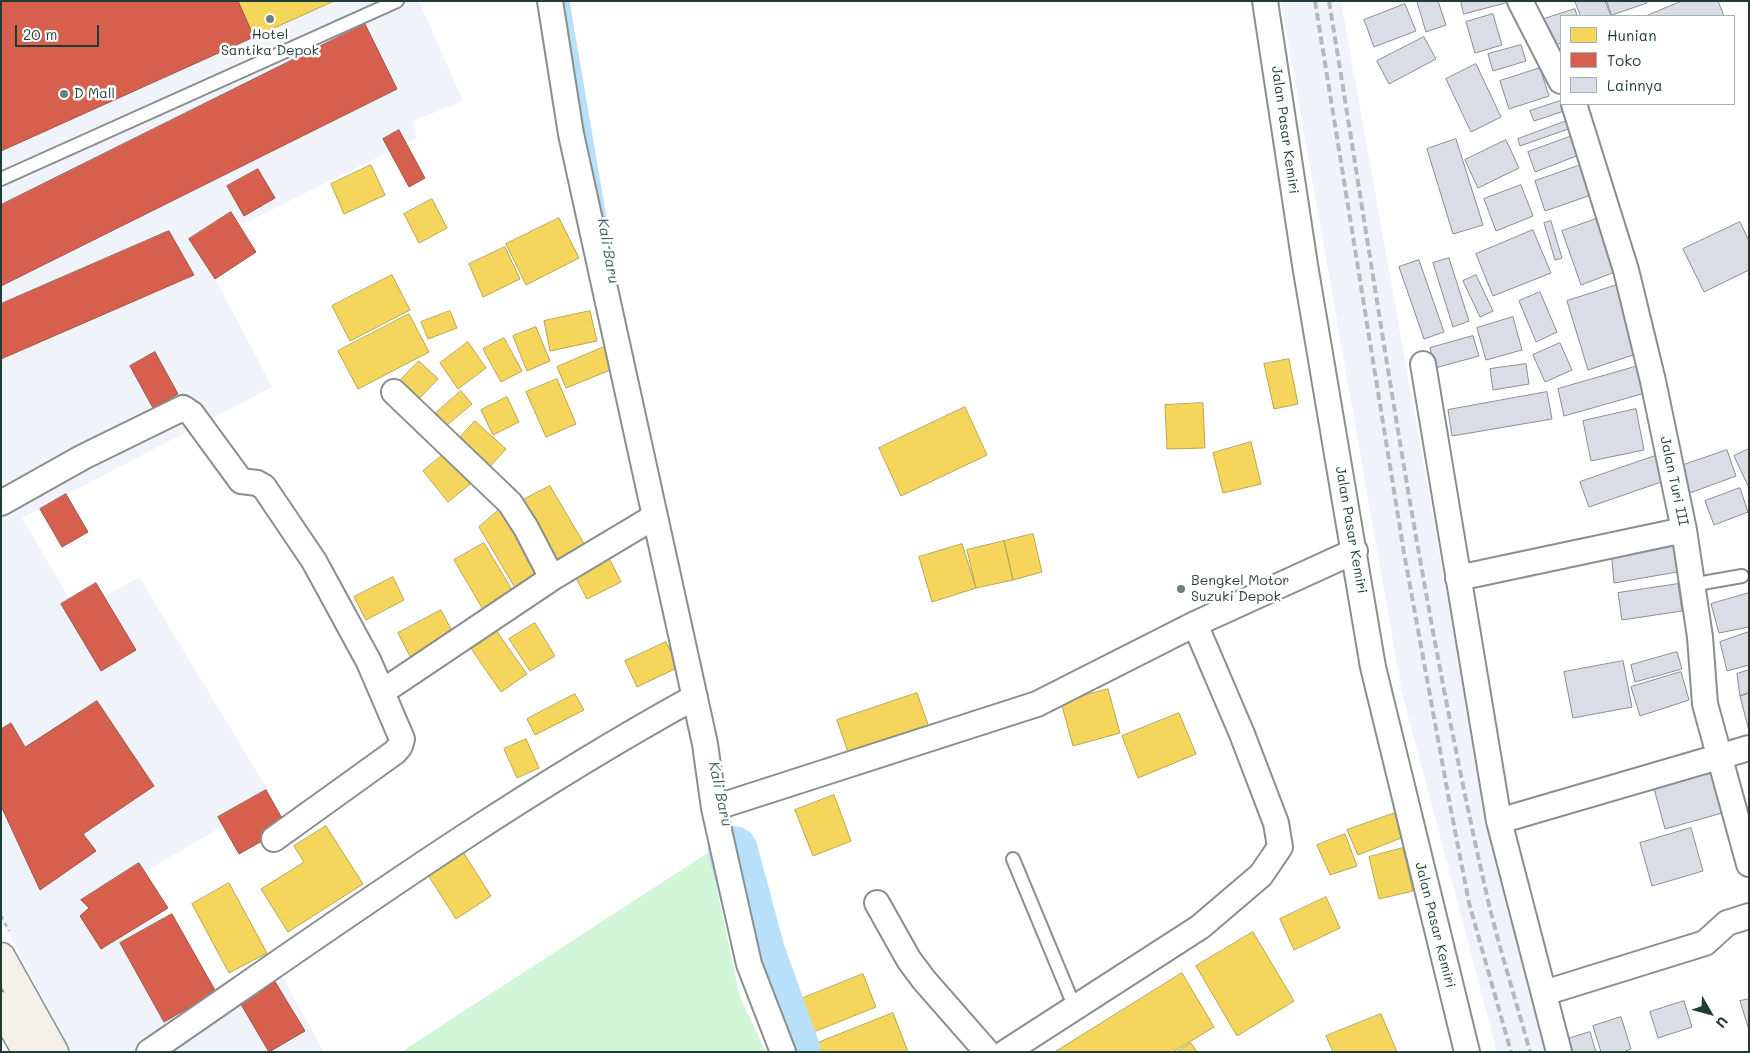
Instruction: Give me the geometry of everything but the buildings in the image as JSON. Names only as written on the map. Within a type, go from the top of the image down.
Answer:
[{"type":"highway","points":[[1,957],[54,1052]]},
{"type":"highway","points":[[1,1006],[27,1052]]},
{"type":"street","points":[[550,1],[571,134],[705,744],[714,808],[749,964],[783,1052]]},
{"type":"street","name":"Jalan Pasar Kemiri","points":[[1265,1],[1305,265],[1355,551],[1373,667],[1466,1052]]},
{"type":"street","points":[[1520,1],[1560,79]]},
{"type":"street","name":"Jalan Turi III","points":[[1574,105],[1626,270],[1653,381],[1684,530],[1700,637],[1705,704],[1749,864]]},
{"type":"street","points":[[1423,364],[1499,822],[1559,1052]]},
{"type":"street","points":[[394,392],[510,503],[526,528],[552,578]]},
{"type":"street","points":[[1,504],[84,457],[178,409],[188,410],[241,481],[257,483],[264,488],[314,561],[369,662],[402,739],[400,746],[395,752],[274,839]]},
{"type":"street","points":[[382,692],[552,578],[654,517]]},
{"type":"street","points":[[1458,578],[1684,530]]},
{"type":"street","points":[[714,808],[1037,704],[1195,624],[1355,551]]},
{"type":"street","points":[[1006,1052],[1200,927],[1261,875],[1280,847],[1272,814],[1195,624]]},
{"type":"street","points":[[149,1052],[494,816],[612,743],[694,697]]},
{"type":"street","points":[[1499,822],[1719,759],[1749,748]]},
{"type":"street","points":[[877,903],[909,960],[924,980],[988,1052]]},
{"type":"street","points":[[1544,993],[1706,943],[1727,923],[1749,916]]},
{"type":"lane","points":[[1,179],[398,1]]},
{"type":"lane","points":[[1691,585],[1742,576]]},
{"type":"lane","points":[[1013,859],[1075,1008]]},
{"type":"shaded area","points":[[1,1],[419,1],[463,101],[413,121],[417,138],[198,246],[272,387],[22,518],[78,613],[139,577],[272,797],[138,876],[219,999],[274,962],[324,1052],[69,1052],[1,917]]},
{"type":"shaded area","points":[[1281,1],[1341,1],[1488,825],[1552,1052],[1497,1052],[1402,693]]},
{"type":"green space","points":[[709,852],[740,997],[766,1052],[401,1052]]},
{"type":"waterway","name":"Kali Baru","points":[[565,1],[604,230]]},
{"type":"waterway","name":"Kali Baru","points":[[733,851],[760,952],[796,1052]]},
{"type":"railway","points":[[1315,1],[1404,553],[1450,805],[1469,903],[1511,1052]]},
{"type":"railway","points":[[1329,1],[1401,450],[1441,674],[1487,896],[1530,1052]]},
{"type":"place","name":"Hotel Santika Depok","points":[[270,19]]},
{"type":"place","name":"D Mall","points":[[64,94]]},
{"type":"place","name":"Bengkel Motor Suzuki Depok","points":[[1181,589]]}]
